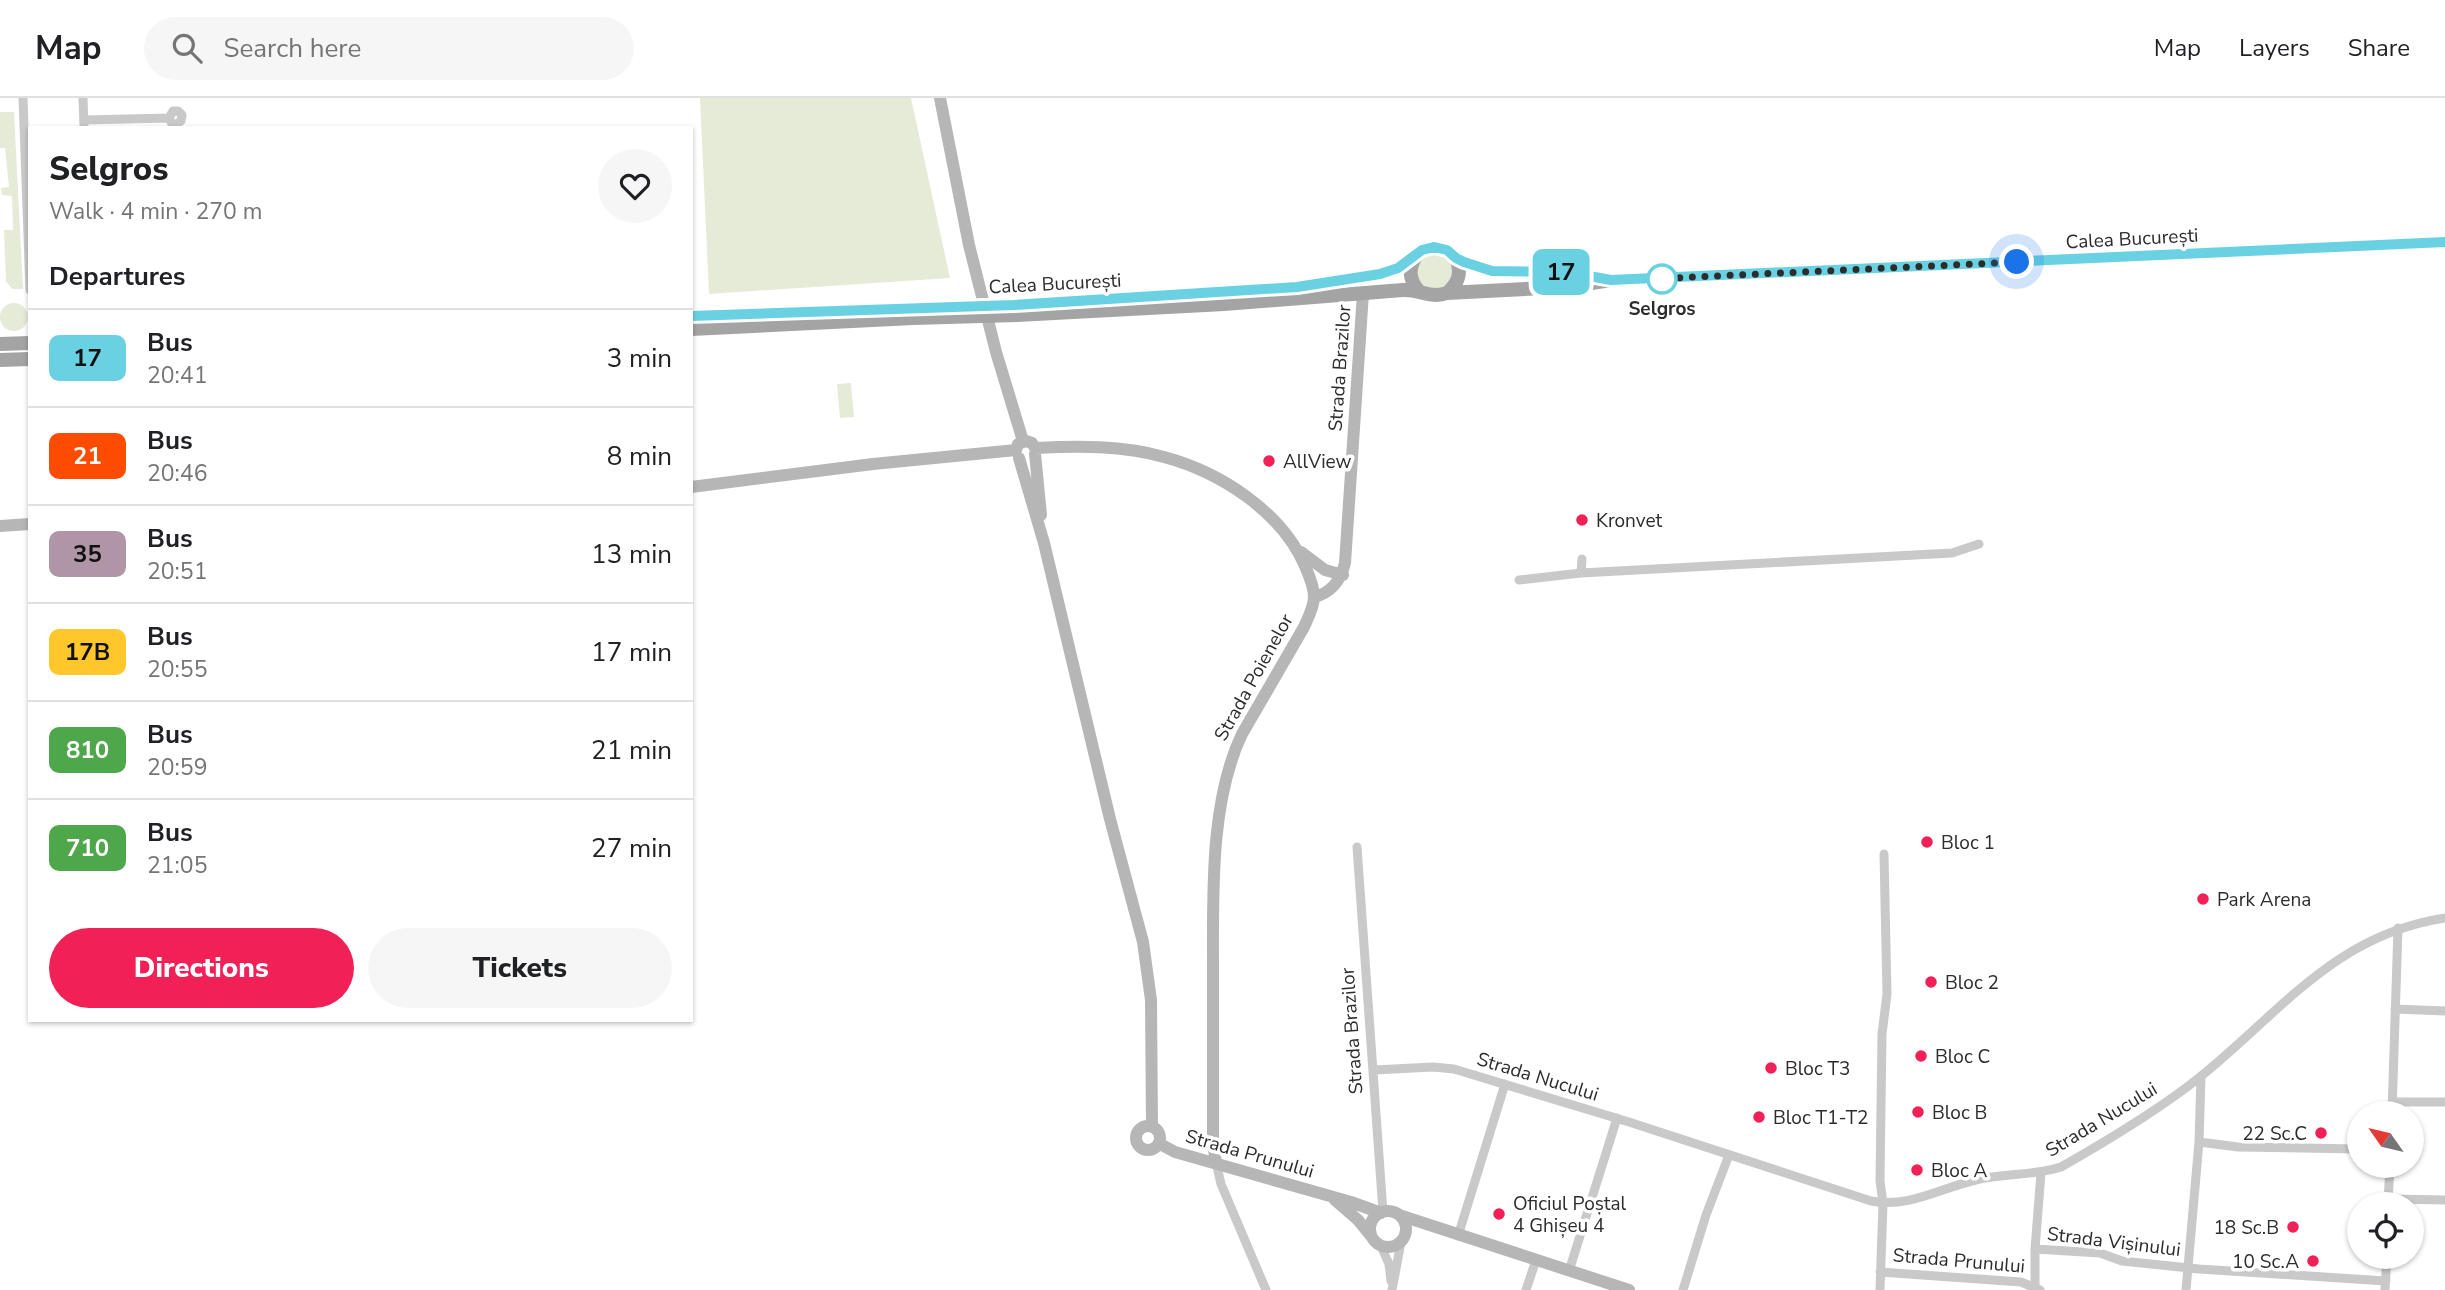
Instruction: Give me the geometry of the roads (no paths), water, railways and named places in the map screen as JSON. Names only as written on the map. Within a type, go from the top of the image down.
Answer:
[{"type":"main road","name":"Calea București","points":[[693,316],[1016,310],[1419,291],[1433,296],[1565,287],[1611,280],[2445,242]]},
{"type":"main road","name":"Calea București","points":[[1016,310],[1297,287],[1380,274],[1398,268],[1422,250],[1434,247],[1447,250],[1456,258],[1492,271],[1567,272],[1611,280]]},
{"type":"main road","points":[[1416,256],[1410,270],[1414,285],[1419,291]]},
{"type":"main road","points":[[1447,293],[1453,288],[1459,274],[1456,258]]},
{"type":"main road","name":"Calea București","points":[[693,329],[913,313]]},
{"type":"main road","points":[[0,344],[28,343]]},
{"type":"main road","points":[[0,360],[28,359]]},
{"type":"street","points":[[23,98],[28,235]]},
{"type":"street","points":[[83,98],[84,124],[169,118],[172,124],[184,125]]},
{"type":"street","points":[[940,98],[970,245],[996,352],[1026,450],[1044,543],[1110,819],[1143,942],[1151,1000],[1152,1126]]},
{"type":"street","name":"Strada Brazilor","points":[[1343,575],[1363,293]]},
{"type":"street","points":[[693,487],[861,465],[1026,450],[1101,447],[1179,461],[1206,472],[1259,507],[1297,548],[1325,570],[1343,575],[1324,595],[1314,597],[1308,573],[1297,548]]},
{"type":"street","points":[[0,526],[28,524]]},
{"type":"street","points":[[1519,580],[1581,573],[1952,553],[1979,544]]},
{"type":"street","points":[[1880,557],[1887,545]]},
{"type":"street","points":[[1907,556],[1914,545]]},
{"type":"street","points":[[1581,573],[1582,559]]},
{"type":"street","name":"Strada Poienelor","points":[[1216,1162],[1213,1144],[1212,897],[1223,786],[1238,743],[1304,628],[1314,597]]},
{"type":"street","name":"Strada Brazilor","points":[[1357,847],[1382,1212]]},
{"type":"street","name":"Strada Prunului","points":[[1880,1290],[1883,1203],[1880,1181],[1882,1034],[1887,994],[1884,854]]},
{"type":"street","name":"Strada Nucului","points":[[1374,1070],[1433,1067],[1454,1069],[1883,1203],[1910,1201],[1977,1180],[2041,1173],[2061,1167],[2201,1076],[2328,965],[2398,928],[2445,918]]},
{"type":"street","points":[[2392,1101],[2398,928]]},
{"type":"street","points":[[2395,1009],[2445,1011]]},
{"type":"street","name":"Strada Vișinului","points":[[2186,1290],[2199,1142],[2201,1076]]},
{"type":"street","points":[[1458,1236],[1505,1084]]},
{"type":"street","points":[[2424,1102],[2445,1102]]},
{"type":"street","points":[[1569,1271],[1617,1118]]},
{"type":"street","name":"Strada Prunului","points":[[1152,1126],[1160,1133],[1160,1144],[1154,1149],[1140,1147],[1136,1141],[1137,1134],[1141,1128],[1152,1126]]},
{"type":"street","points":[[2199,1142],[2238,1147],[2347,1149]]},
{"type":"street","name":"Strada Prunului","points":[[1160,1144],[1175,1152],[1382,1212]]},
{"type":"street","points":[[1683,1290],[1706,1214],[1728,1155]]},
{"type":"street","points":[[1216,1162],[1222,1184],[1266,1290]]},
{"type":"street","name":"Strada Vișinului","points":[[2037,1289],[2035,1248],[2041,1173]]},
{"type":"street","name":"Strada Prunului","points":[[1332,1197],[1358,1220],[1371,1236]]},
{"type":"street","points":[[2424,1200],[2445,1200]]},
{"type":"street","points":[[1392,1290],[1389,1264],[1381,1246],[1371,1236],[1370,1225],[1382,1212],[1392,1212],[1458,1236],[1629,1290]]},
{"type":"street","points":[[1392,1290],[1406,1228],[1399,1215]]},
{"type":"street","points":[[1381,1246],[1392,1247],[1424,1232],[1458,1236]]},
{"type":"street","name":"Strada Vișinului","points":[[2035,1248],[2100,1254],[2122,1261],[2189,1268]]},
{"type":"street","points":[[1526,1290],[1535,1260]]},
{"type":"street","points":[[2189,1268],[2386,1286]]},
{"type":"street","name":"Strada Prunului","points":[[1880,1272],[2021,1282],[2037,1289]]},
{"type":"place","name":"Selgros","points":[[1662,279]]},
{"type":"place","name":"AllView","points":[[1269,461]]},
{"type":"place","name":"Kronvet","points":[[1582,520]]},
{"type":"place","name":"Bloc 1","points":[[1927,842]]},
{"type":"place","name":"Park Arena","points":[[2203,899]]},
{"type":"place","name":"Bloc 2","points":[[1931,982]]},
{"type":"place","name":"Bloc C","points":[[1921,1056]]},
{"type":"place","name":"Bloc T3","points":[[1771,1068]]},
{"type":"place","name":"Bloc B","points":[[1918,1112]]},
{"type":"place","name":"Bloc T1-T2","points":[[1759,1117]]},
{"type":"place","name":"22 Sc.C","points":[[2321,1133]]},
{"type":"place","name":"Bloc A","points":[[1917,1170]]},
{"type":"place","name":"Oficiul Poștal 4 Ghișeu 4","points":[[1499,1214]]},
{"type":"place","name":"18 Sc.B","points":[[2293,1227]]},
{"type":"place","name":"10 Sc.A","points":[[2313,1261]]}]
